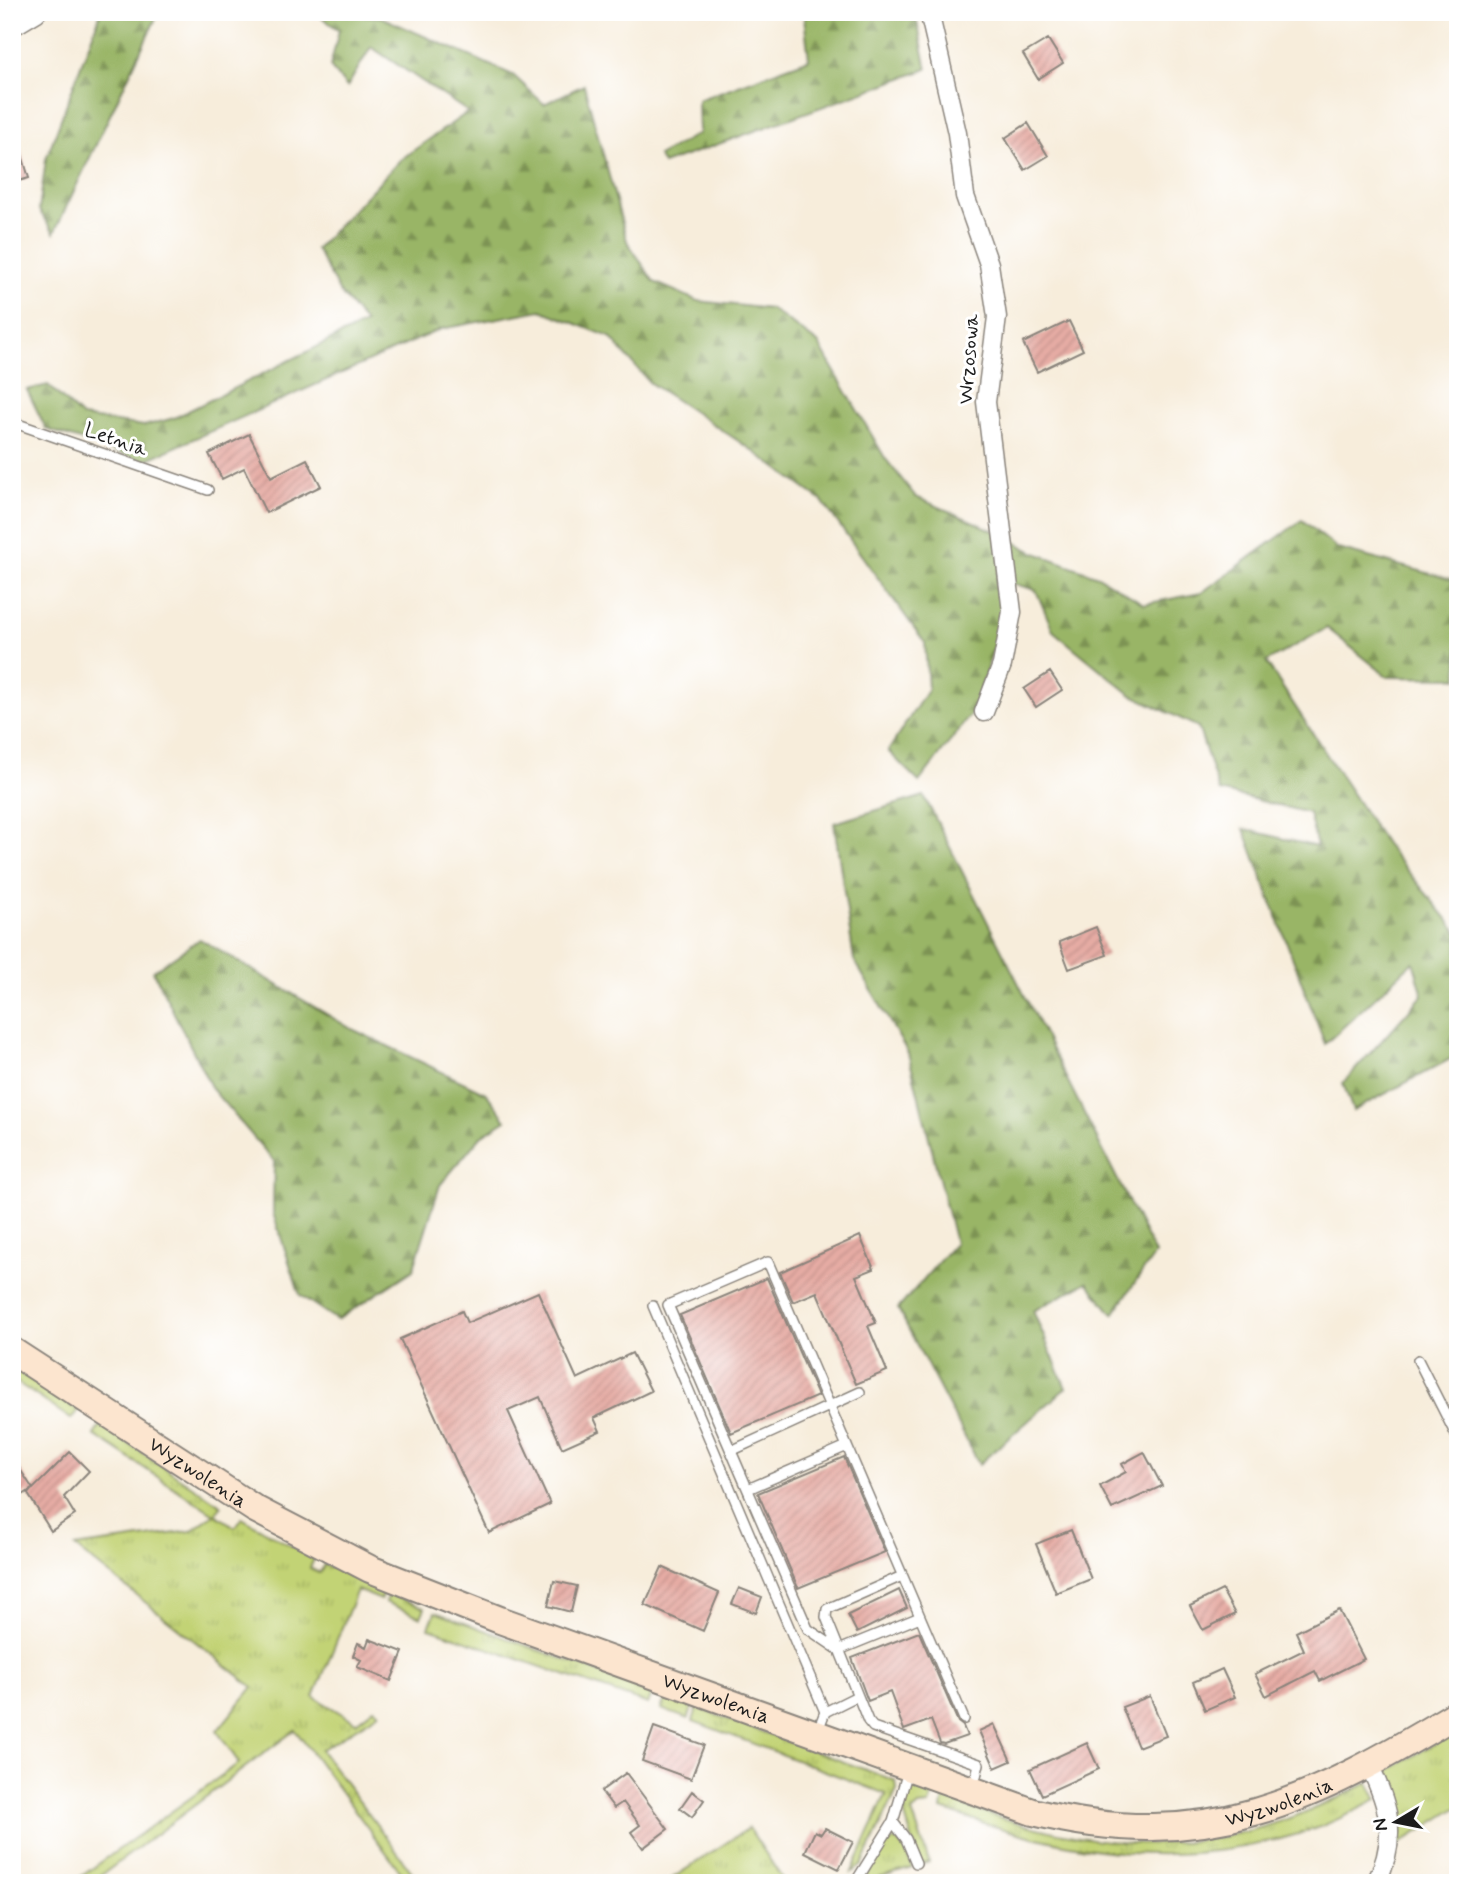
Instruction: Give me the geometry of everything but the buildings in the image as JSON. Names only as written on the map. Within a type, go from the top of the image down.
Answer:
[{"type":"street","points":[[12,27],[37,12]]},
{"type":"street","name":"Wrzosowa","points":[[929,12],[957,133],[965,196],[989,264],[996,317],[986,402],[1012,612],[1002,664],[984,712]]},
{"type":"street","name":"Wyzwolenia","points":[[12,1351],[255,1509],[339,1555],[434,1595],[820,1723],[909,1769],[972,1792],[1075,1822],[1138,1829],[1179,1827],[1219,1822],[1279,1806],[1369,1765],[1458,1713]]},
{"type":"street","points":[[1369,1765],[1382,1797],[1390,1837],[1386,1863],[1376,1883]]},
{"type":"lane","name":"Letnia","points":[[12,422],[208,490]]},
{"type":"lane","points":[[839,1650],[808,1629],[668,1305],[768,1262],[964,1719]]},
{"type":"lane","points":[[653,1306],[820,1723],[857,1696]]},
{"type":"lane","points":[[1418,1360],[1458,1439]]},
{"type":"lane","points":[[732,1451],[860,1392]]},
{"type":"lane","points":[[748,1489],[847,1446]]},
{"type":"lane","points":[[902,1576],[827,1609],[826,1617],[862,1712],[873,1727],[979,1764],[972,1792]]},
{"type":"lane","points":[[839,1650],[920,1617]]},
{"type":"lane","points":[[855,1883],[893,1822],[909,1769]]},
{"type":"lane","points":[[893,1822],[906,1839],[916,1863]]},
{"type":"green space","points":[[101,12],[159,12],[54,233],[39,210],[46,159]]},
{"type":"green space","points":[[314,12],[381,17],[513,75],[544,104],[584,85],[627,241],[654,282],[698,301],[771,309],[818,343],[885,458],[916,497],[990,529],[1033,552],[1098,576],[1144,604],[1201,593],[1302,520],[1338,549],[1458,581],[1458,678],[1388,677],[1327,628],[1266,662],[1386,845],[1458,932],[1458,1059],[1452,1058],[1353,1111],[1343,1083],[1423,995],[1413,962],[1325,1044],[1244,829],[1317,847],[1309,813],[1219,791],[1198,727],[1130,694],[1053,631],[1036,590],[996,579],[1003,618],[974,710],[919,782],[888,751],[928,689],[925,643],[822,501],[749,448],[650,383],[610,337],[541,310],[441,329],[144,461],[46,429],[27,390],[48,385],[82,417],[144,426],[174,418],[365,323],[339,291],[316,249],[400,160],[468,112],[371,47],[347,87],[330,67],[339,30]]},
{"type":"green space","points":[[814,12],[915,12],[927,69],[663,164],[658,156],[699,133],[698,100],[809,59],[804,17]]},
{"type":"green space","points":[[924,796],[1155,1254],[1113,1314],[1087,1282],[1033,1311],[1066,1388],[979,1464],[898,1309],[955,1243],[908,1053],[854,960],[834,823]]},
{"type":"green space","points":[[200,939],[350,1028],[486,1093],[506,1120],[481,1136],[440,1185],[413,1270],[337,1320],[300,1295],[273,1213],[274,1161],[212,1089],[153,971]]},
{"type":"green space","points":[[12,1367],[78,1410],[71,1419],[12,1379]]},
{"type":"green space","points":[[101,1425],[222,1506],[215,1514],[235,1527],[242,1518],[314,1559],[310,1568],[320,1573],[324,1564],[384,1592],[381,1600],[357,1590],[314,1697],[356,1722],[374,1708],[380,1713],[321,1750],[420,1883],[409,1883],[295,1730],[91,1883],[72,1883],[239,1763],[217,1731],[253,1687],[75,1547],[191,1531],[214,1514],[94,1435]]},
{"type":"green space","points":[[389,1594],[425,1608],[421,1617],[385,1602]]},
{"type":"green space","points":[[435,1612],[653,1692],[648,1704],[429,1628]]},
{"type":"green space","points":[[666,1697],[693,1706],[688,1719],[661,1709]]},
{"type":"green space","points":[[697,1708],[896,1781],[897,1790],[862,1865],[852,1872],[886,1794],[693,1721]]},
{"type":"green space","points":[[1458,1730],[1458,1807],[1396,1846],[1384,1773]]},
{"type":"green space","points":[[1368,1783],[1377,1800],[1322,1826],[1265,1843],[1218,1851],[1172,1854],[1126,1853],[1081,1847],[1036,1838],[942,1809],[944,1798],[1002,1818],[1056,1832],[1107,1841],[1158,1843],[1208,1839],[1259,1828],[1312,1809]]},
{"type":"green space","points":[[910,1786],[933,1794],[929,1805],[919,1806],[912,1812],[929,1862],[920,1865],[902,1806]]},
{"type":"green space","points":[[749,1828],[785,1883],[665,1883]]},
{"type":"green space","points":[[896,1840],[907,1852],[912,1868],[862,1883],[886,1843]]}]
